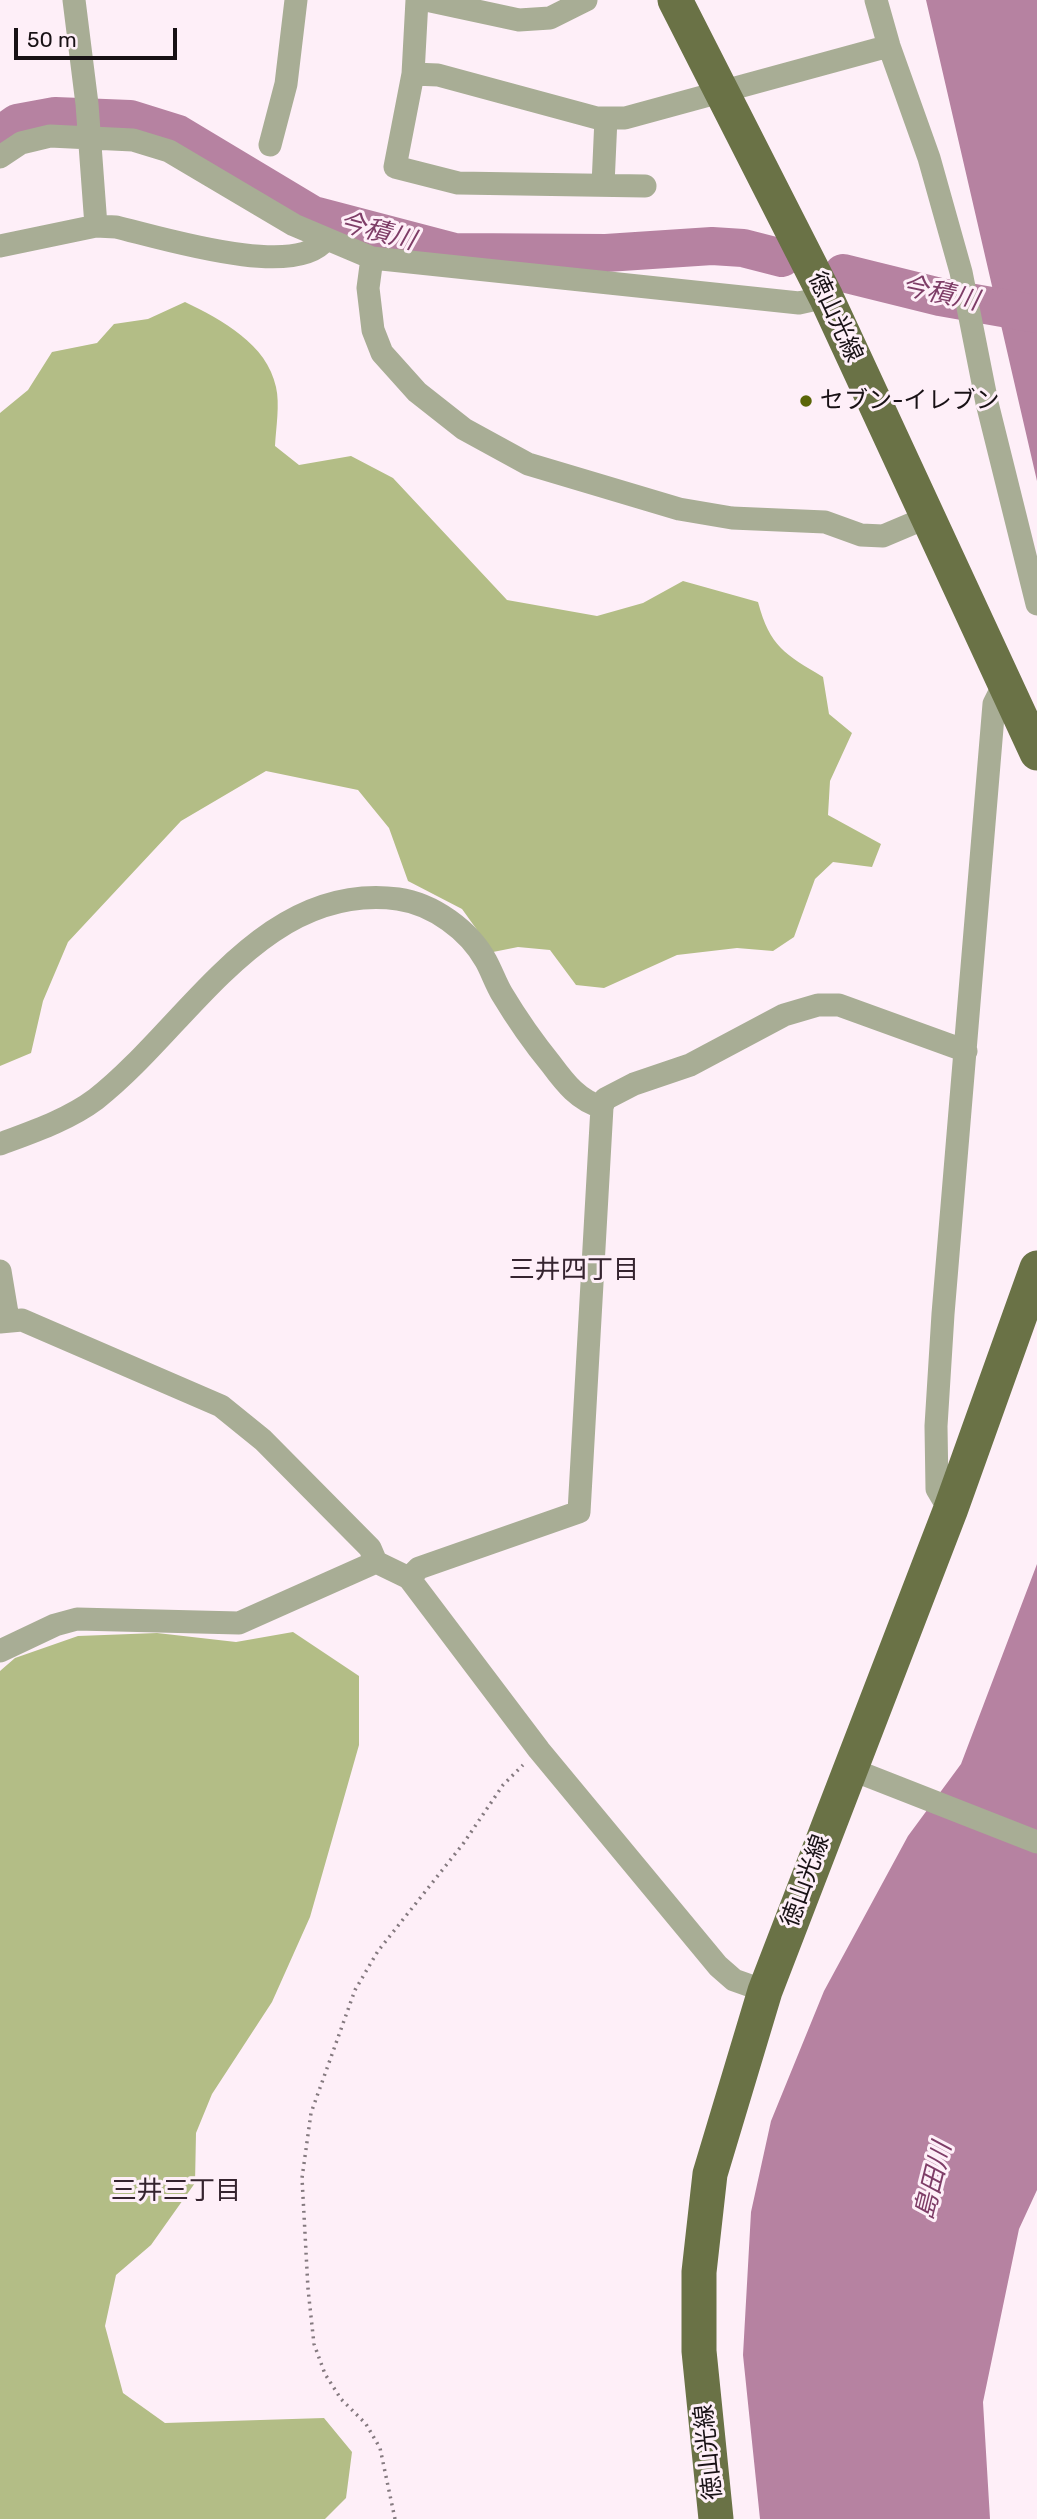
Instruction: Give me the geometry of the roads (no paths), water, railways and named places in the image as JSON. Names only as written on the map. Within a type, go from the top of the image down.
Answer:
[{"type":"main road","name":"徳山光線","points":[[676,0],[826,297],[1037,753]]},
{"type":"main road","name":"徳山光線","points":[[716,2519],[699,2351],[699,2272],[710,2174],[735,2083],[765,1991],[848,1768],[950,1511],[1037,1268]]},
{"type":"street","points":[[74,0],[90,136],[96,226]]},
{"type":"street","points":[[270,145],[286,83],[296,0]]},
{"type":"street","points":[[417,0],[413,74],[395,167],[458,183],[645,186]]},
{"type":"street","points":[[426,0],[519,20],[550,18],[586,0]]},
{"type":"street","points":[[876,0],[888,46],[929,158],[961,272],[987,403],[1037,604]]},
{"type":"street","points":[[413,74],[438,75],[606,118],[648,114],[720,91],[888,46]]},
{"type":"street","points":[[603,185],[606,118]]},
{"type":"street","points":[[0,157],[20,143],[50,136],[133,140],[169,150],[325,240],[372,258],[799,303],[826,297]]},
{"type":"street","points":[[0,246],[96,226],[116,227],[240,256],[298,256],[321,246],[325,240]]},
{"type":"street","points":[[372,258],[368,288],[373,330],[382,353],[417,392],[464,429],[528,464],[679,509],[732,518],[825,522],[861,535],[883,536],[928,517]]},
{"type":"street","points":[[950,1511],[937,1489],[936,1426],[994,704],[1005,682]]},
{"type":"street","points":[[0,1144],[50,1125],[95,1100],[244,954],[301,913],[323,903],[360,898],[399,899],[432,909],[457,926],[485,958],[500,992],[527,1034],[562,1079],[587,1103],[602,1107]]},
{"type":"street","points":[[410,1578],[419,1568],[579,1512],[602,1107],[606,1099],[634,1084],[690,1065],[784,1015],[818,1005],[839,1005],[966,1051]]},
{"type":"street","points":[[0,1270],[4,1321],[22,1320],[221,1406],[263,1440],[370,1548],[376,1562],[410,1578],[539,1750],[718,1966],[734,1980],[765,1991]]},
{"type":"street","points":[[0,1651],[55,1625],[77,1619],[239,1623],[376,1562]]},
{"type":"street","points":[[848,1768],[1037,1842]]},
{"type":"water","points":[[926,0],[1037,0],[1037,481]]},
{"type":"water","name":"島田川","points":[[1037,1564],[1037,2190],[1019,2229],[983,2402],[990,2519],[760,2519],[743,2355],[751,2212],[771,2121],[824,1991],[908,1836],[961,1764]]},
{"type":"waterway","name":"今積川","points":[[0,135],[17,123],[55,116],[130,119],[178,134],[313,215],[454,252],[606,253],[712,246],[743,248],[782,258]]},
{"type":"waterway","name":"今積川","points":[[843,273],[940,297],[1037,314]]},
{"type":"place","name":"セブン-イレブン","points":[[806,401]]},
{"type":"district","name":"三井四丁目","points":[[574,1270]]},
{"type":"district","name":"三井三丁目","points":[[176,2191]]}]
